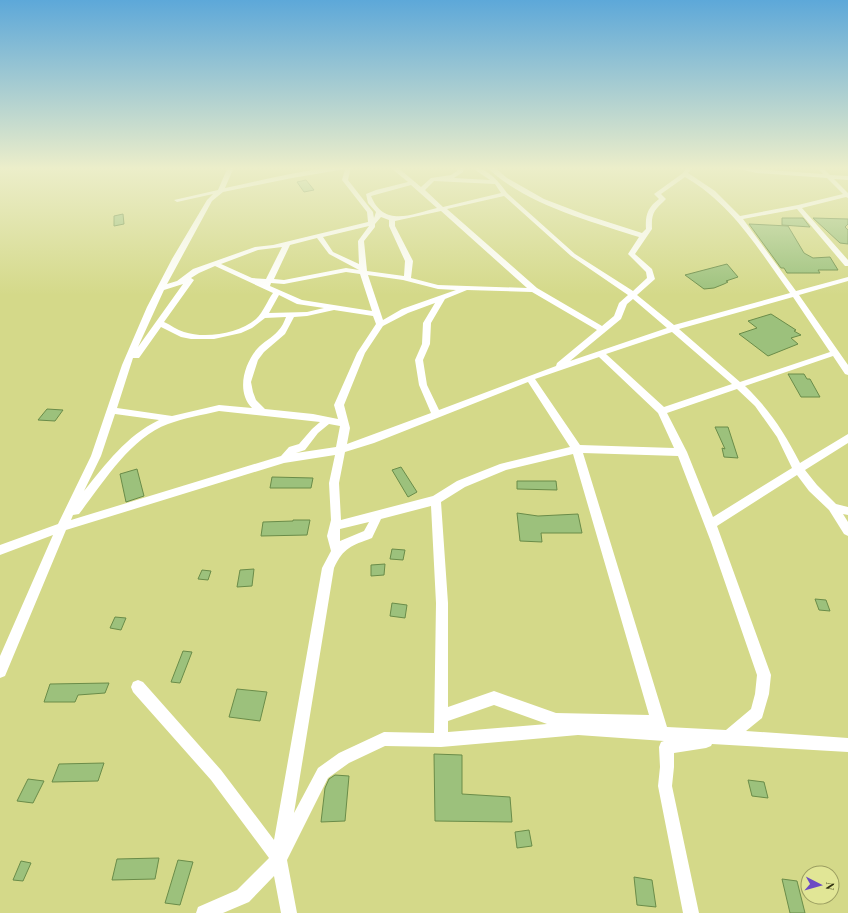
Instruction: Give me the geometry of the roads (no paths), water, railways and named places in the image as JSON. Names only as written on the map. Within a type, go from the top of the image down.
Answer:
[{"type":"street","points":[[0,671],[62,527],[96,456],[122,378],[151,307],[204,210]]},
{"type":"street","points":[[369,210],[372,227],[360,241],[362,270],[380,324]]},
{"type":"street","points":[[377,210],[384,217],[392,219],[434,210]]},
{"type":"street","points":[[443,210],[534,290],[602,330]]},
{"type":"street","points":[[522,210],[573,255],[632,294],[674,328],[758,404],[781,435],[798,469],[813,488],[833,507],[848,531]]},
{"type":"street","points":[[568,210],[644,236]]},
{"type":"street","points":[[556,369],[618,317],[623,303],[651,279],[649,271],[631,254],[633,249],[649,229],[648,218],[651,210]]},
{"type":"street","points":[[731,210],[795,295],[848,372]]},
{"type":"street","points":[[739,218],[784,210]]},
{"type":"street","points":[[800,210],[848,264]]},
{"type":"street","points":[[162,288],[180,283],[196,272],[257,248],[287,244],[371,223],[376,221],[379,212]]},
{"type":"street","points":[[392,219],[392,226],[408,260],[407,279]]},
{"type":"street","points":[[319,236],[331,253],[362,270]]},
{"type":"street","points":[[268,284],[287,244]]},
{"type":"street","points":[[215,264],[252,280],[268,284],[346,270],[362,270],[438,287],[534,290]]},
{"type":"street","points":[[122,378],[141,347],[196,272]]},
{"type":"street","points":[[0,550],[62,527],[284,459],[340,450],[371,440],[530,378],[674,328],[848,280]]},
{"type":"street","points":[[268,284],[277,292],[300,302],[377,314]]},
{"type":"street","points":[[336,550],[333,536],[336,501],[334,482],[345,428],[339,405],[361,353],[380,324],[405,311],[468,288]]},
{"type":"street","points":[[159,322],[181,334],[207,336],[230,334],[246,329],[262,316],[277,292]]},
{"type":"street","points":[[436,415],[424,385],[419,360],[426,344],[427,323],[442,298]]},
{"type":"street","points":[[262,316],[308,314],[336,308]]},
{"type":"street","points":[[262,412],[252,402],[248,392],[247,382],[249,371],[260,350],[282,332],[291,315]]},
{"type":"street","points":[[662,411],[835,353]]},
{"type":"street","points":[[601,354],[662,411],[682,452],[712,523],[764,675],[762,694],[757,713],[728,738],[666,747],[667,767],[665,786],[690,913]]},
{"type":"street","points":[[530,378],[577,449],[660,728]]},
{"type":"street","points":[[62,527],[122,451],[150,428],[173,419],[219,408],[312,417],[344,424]]},
{"type":"street","points":[[111,410],[173,419]]},
{"type":"street","points":[[284,459],[293,450],[302,447],[328,420]]},
{"type":"street","points":[[712,523],[848,438]]},
{"type":"street","points":[[335,526],[436,500],[461,484],[504,467],[577,449],[682,452]]},
{"type":"street","points":[[436,500],[442,603],[441,740]]},
{"type":"street","points":[[833,507],[848,511]]},
{"type":"street","points":[[289,913],[279,859],[328,568],[336,550],[346,542],[368,535],[377,516]]},
{"type":"street","points":[[138,687],[216,775],[279,859]]},
{"type":"street","points":[[441,716],[494,698],[556,720],[660,728],[728,738],[848,746]]},
{"type":"street","points":[[204,913],[243,896],[279,859],[323,773],[344,758],[384,739],[441,740],[578,728],[660,728]]}]
